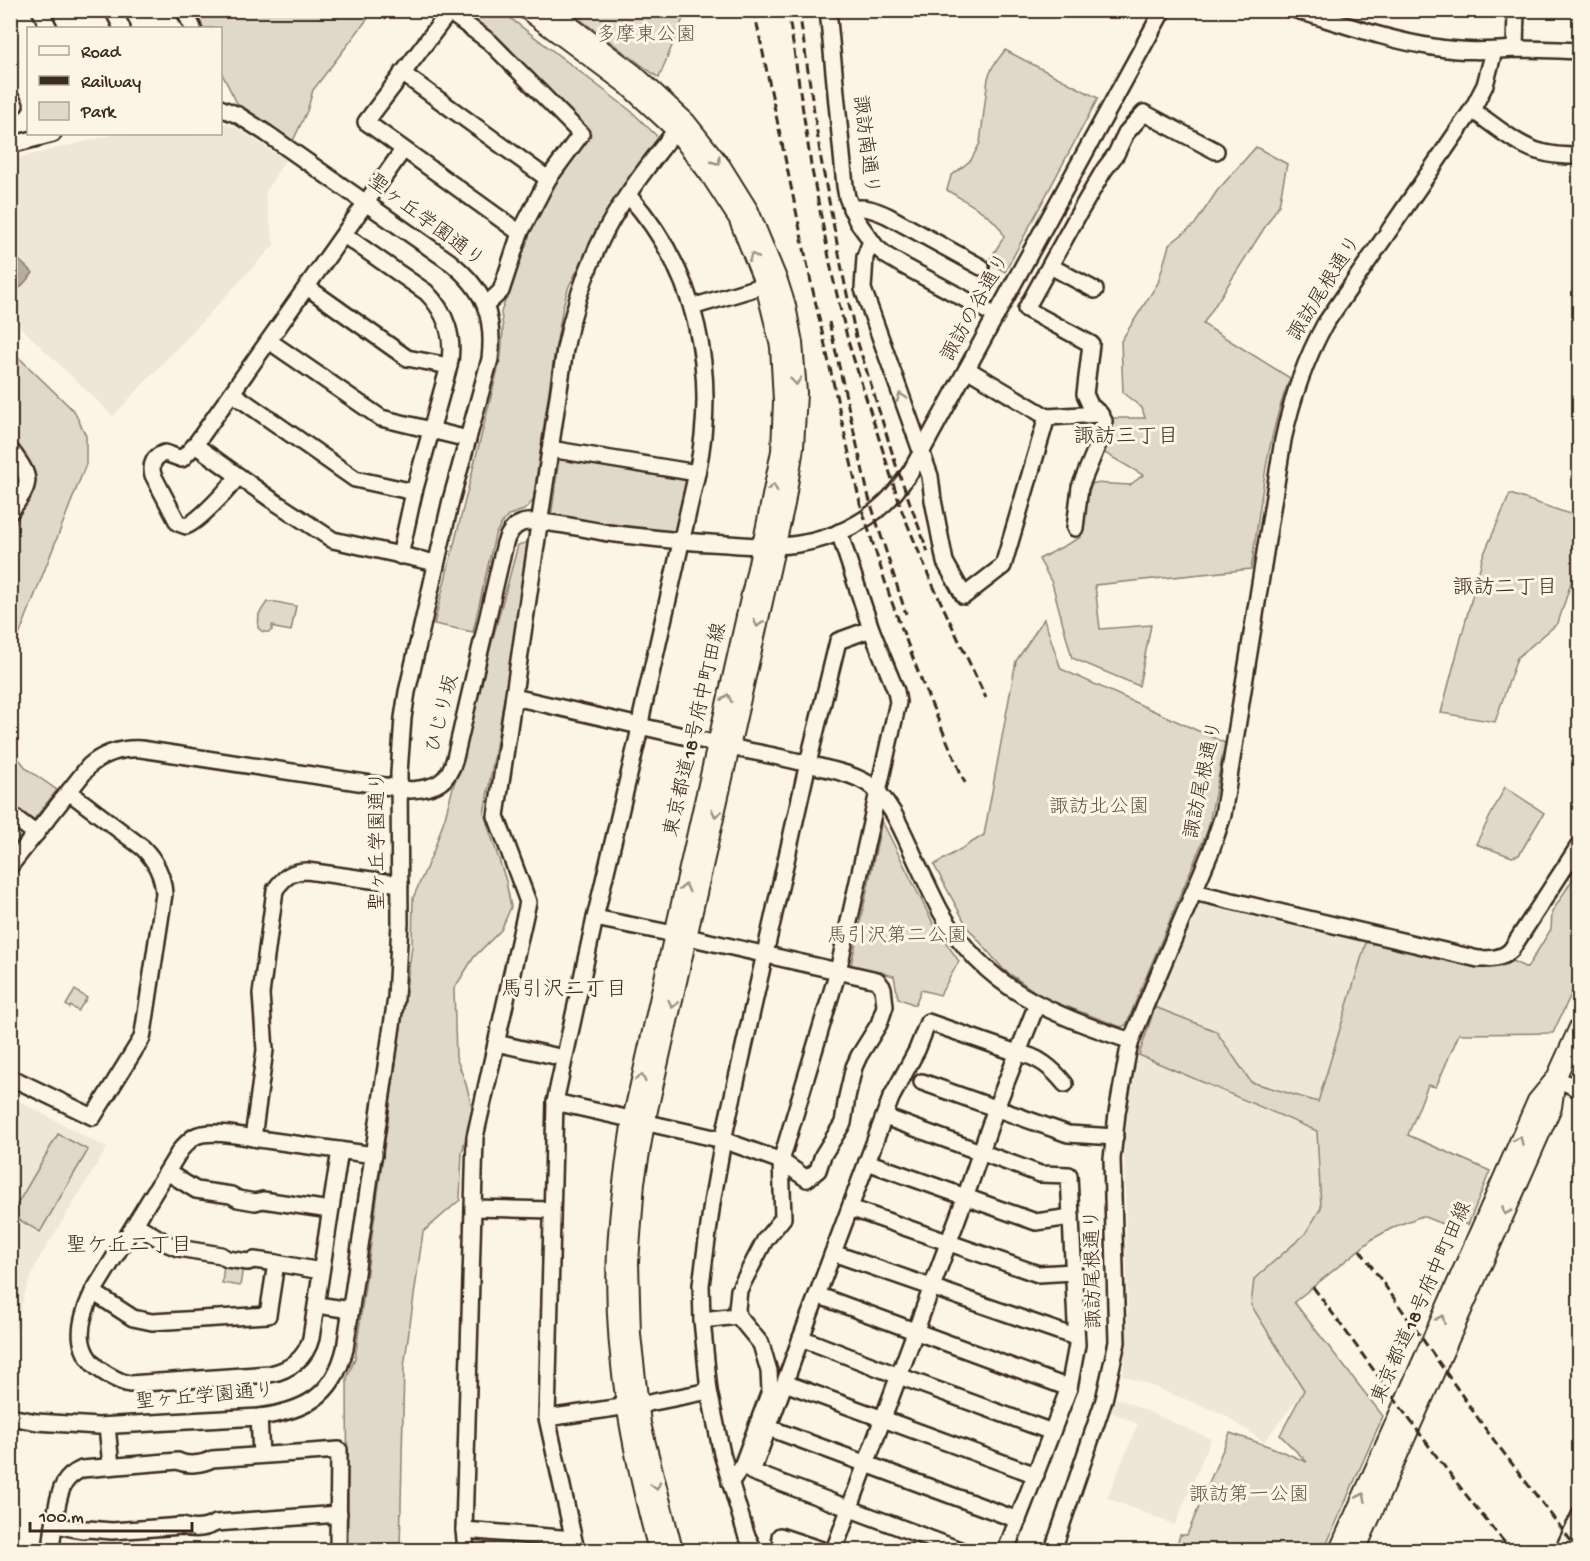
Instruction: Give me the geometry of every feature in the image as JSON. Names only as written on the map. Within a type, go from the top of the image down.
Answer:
[{"type":"main road","name":"東京都道18号府中町田線","points":[[527,10],[626,84],[676,130],[710,175],[738,218],[765,285],[780,346],[783,401],[781,451],[769,546],[639,1121],[622,1186],[616,1254],[618,1331],[632,1405],[634,1448],[658,1551]]},
{"type":"main road","name":"東京都道18号府中町田線","points":[[549,10],[634,74],[686,122],[721,166],[749,211],[778,281],[786,306],[793,343],[796,383],[794,447],[785,504],[769,546]]},
{"type":"main road","name":"東京都道18号府中町田線","points":[[1339,1551],[1537,1101],[1556,1078],[1580,1025]]},
{"type":"main road","name":"東京都道18号府中町田線","points":[[1356,1551],[1552,1107],[1556,1078]]},
{"type":"main road","name":"東京都道18号府中町田線","points":[[632,1405],[641,1424],[673,1551]]},
{"type":"street","points":[[40,10],[48,27]]},
{"type":"street","points":[[113,10],[122,27]]},
{"type":"street","points":[[184,10],[192,27]]},
{"type":"street","name":"諏訪南通り","points":[[828,10],[845,186],[857,221],[871,241],[887,256],[996,316]]},
{"type":"street","name":"諏訪の谷通り","points":[[769,546],[803,544],[840,532],[886,503],[911,471],[1162,10]]},
{"type":"street","points":[[1296,10],[1432,47],[1468,51],[1580,51]]},
{"type":"street","points":[[1515,50],[1516,10]]},
{"type":"street","points":[[486,305],[501,291],[520,233],[548,178],[581,134],[497,48],[449,12],[366,122],[520,233]]},
{"type":"street","name":"諏訪尾根通り","points":[[1053,1551],[1104,1401],[1118,1342],[1112,1160],[1117,1113],[1131,1041],[1215,841],[1226,799],[1290,406],[1305,362],[1334,309],[1472,110],[1485,85],[1494,51]]},
{"type":"street","points":[[402,73],[548,178]]},
{"type":"street","points":[[10,96],[15,105],[10,106]]},
{"type":"street","name":"聖ヶ丘学園通り","points":[[10,1417],[62,1425],[107,1426],[282,1414],[303,1407],[329,1385],[342,1360],[351,1310],[396,998],[399,960],[401,731],[436,563],[490,359],[492,335],[486,305],[475,285],[458,268],[251,123],[222,109]]},
{"type":"street","points":[[1472,110],[1530,148],[1558,155],[1580,156]]},
{"type":"street","points":[[1075,528],[1080,487],[1103,432],[1104,421],[1090,405],[1085,394],[1091,344],[1026,309],[1126,133],[1144,113],[1216,151]]},
{"type":"street","points":[[1103,119],[1126,133]]},
{"type":"street","points":[[466,1551],[464,1530],[475,1137],[528,902],[496,816],[539,522],[565,349],[583,282],[606,230],[628,195],[676,130]]},
{"type":"street","points":[[10,145],[49,135]]},
{"type":"street","points":[[238,476],[233,484],[195,521],[186,526],[178,523],[151,470],[157,456],[165,453],[182,459],[195,445],[403,150]]},
{"type":"street","points":[[464,1530],[574,1545],[547,1418],[555,1102],[703,448],[705,424],[705,386],[701,345],[692,307],[674,264],[659,237],[628,195]]},
{"type":"street","points":[[851,209],[861,207],[881,213],[981,267]]},
{"type":"street","points":[[344,235],[417,285],[433,299],[445,318],[451,336],[451,356],[414,492],[400,556]]},
{"type":"street","points":[[871,241],[865,257],[863,289],[930,476],[945,562],[964,596],[1003,566],[1047,417]]},
{"type":"street","points":[[1050,266],[1095,290]]},
{"type":"street","points":[[692,307],[765,285]]},
{"type":"street","points":[[307,287],[407,358],[448,366]]},
{"type":"street","points":[[269,341],[381,418],[468,439]]},
{"type":"street","points":[[967,369],[1047,417],[1100,414]]},
{"type":"street","points":[[232,393],[355,479],[414,492]]},
{"type":"street","points":[[195,445],[333,540],[436,563]]},
{"type":"street","points":[[10,449],[28,476],[18,487],[21,497],[10,512]]},
{"type":"street","points":[[550,449],[697,473]]},
{"type":"street","name":"ひじり坂","points":[[10,866],[82,774],[97,759],[128,749],[141,749],[411,790],[429,788],[441,782],[451,770],[455,758],[506,538],[512,530],[522,524],[539,522],[681,542],[769,546]]},
{"type":"street","points":[[730,1483],[742,1466],[770,1391],[769,1371],[761,1344],[738,1316],[739,1290],[765,1240],[783,1218],[781,1161],[838,971],[898,702],[896,691],[871,629],[840,532]]},
{"type":"street","points":[[754,1551],[746,1534],[730,1483],[709,1391],[700,1285],[723,1140],[837,641],[871,629]]},
{"type":"street","points":[[514,697],[808,764],[867,783],[893,812],[941,912],[962,943],[981,964],[1000,981],[1037,1004],[1081,1024],[1131,1041]]},
{"type":"street","points":[[10,1077],[93,1117],[142,1038],[164,894],[161,876],[143,848],[69,792]]},
{"type":"street","points":[[10,814],[36,834]]},
{"type":"street","points":[[1194,892],[1478,959],[1496,959],[1507,954],[1580,844]]},
{"type":"street","points":[[253,1138],[265,1050],[261,994],[275,890],[285,878],[298,871],[400,884]]},
{"type":"street","points":[[555,1102],[723,1140],[781,1161],[807,1179],[818,1170],[823,1155],[843,1123],[854,1067],[879,1024],[885,1006],[883,988],[877,980],[681,935],[595,918]]},
{"type":"street","points":[[834,1551],[982,1153],[996,1108],[1037,1004]]},
{"type":"street","points":[[960,1551],[752,1472],[891,1098],[928,1022],[1027,1055],[1046,1064],[1065,1084]]},
{"type":"street","points":[[496,1043],[564,1058]]},
{"type":"street","points":[[1556,1078],[1580,1090]]},
{"type":"street","points":[[922,1082],[1068,1134],[1115,1137]]},
{"type":"street","points":[[885,1117],[1040,1174],[1069,1175],[1077,1346],[1070,1388],[1006,1551]]},
{"type":"street","points":[[340,1150],[317,1305],[309,1346],[300,1359],[284,1370],[270,1374],[130,1384],[123,1383],[101,1371],[88,1359],[84,1352],[81,1334],[83,1318],[93,1292],[181,1149],[190,1139],[198,1135],[214,1133],[253,1138],[340,1150],[374,1155]]},
{"type":"street","points":[[867,1162],[1036,1222],[1071,1217]]},
{"type":"street","points":[[167,1173],[196,1190],[231,1195],[238,1199],[255,1202],[263,1200],[330,1210]]},
{"type":"street","points":[[473,1208],[552,1210]]},
{"type":"street","points":[[850,1208],[1038,1275],[1074,1272]]},
{"type":"street","points":[[135,1224],[178,1248],[221,1255],[227,1259],[248,1262],[254,1260],[321,1271]]},
{"type":"street","points":[[833,1253],[1076,1337]]},
{"type":"street","points":[[93,1292],[133,1317],[152,1322],[268,1315],[276,1263]]},
{"type":"street","points":[[817,1295],[1070,1388]]},
{"type":"street","points":[[317,1305],[351,1310]]},
{"type":"street","points":[[702,1320],[738,1316]]},
{"type":"street","points":[[801,1338],[1052,1432]]},
{"type":"street","points":[[785,1383],[1036,1475]]},
{"type":"street","points":[[547,1418],[709,1391]]},
{"type":"street","points":[[259,1417],[261,1455]]},
{"type":"street","points":[[107,1426],[111,1466]]},
{"type":"street","points":[[769,1428],[1018,1520]]},
{"type":"street","points":[[51,1551],[60,1494],[64,1483],[70,1476],[82,1469],[178,1461],[183,1464],[206,1462],[212,1459],[339,1450],[338,1551]]},
{"type":"street","points":[[55,1525],[82,1530],[112,1531],[182,1526],[190,1529],[208,1527],[216,1523],[339,1514]]},
{"type":"street","points":[[1563,1551],[1580,1515]]},
{"type":"street","points":[[780,1536],[822,1551]]},
{"type":"street","points":[[1577,1551],[1580,1546]]},
{"type":"shaded area","points":[[222,122],[238,128],[285,160],[265,193],[274,245],[113,416],[11,318],[10,160],[112,135],[222,135]]},
{"type":"shaded area","points":[[10,252],[33,273],[19,289],[11,281],[14,275],[11,272]]},
{"type":"shaded area","points":[[1202,899],[1367,939],[1318,1102],[1251,1082],[1216,1031],[1155,1007]]},
{"type":"shaded area","points":[[1139,1055],[1317,1131],[1321,1208],[1305,1234],[1254,1279],[1251,1306],[1304,1390],[1264,1442],[1223,1414],[1123,1375],[1128,1326],[1124,1140]]},
{"type":"shaded area","points":[[11,1097],[107,1148],[37,1262],[24,1295],[15,1334],[11,1378]]},
{"type":"shaded area","points":[[1117,1398],[1211,1439],[1175,1525],[1107,1498],[1138,1424],[1111,1412]]},
{"type":"green space","points":[[460,10],[501,11],[631,111],[659,138],[605,217],[569,286],[563,306],[553,363],[533,501],[524,510],[509,515],[495,535],[473,632],[434,624],[501,357],[503,328],[501,312],[528,237],[552,186],[591,134],[521,62]]},
{"type":"green space","points":[[189,11],[372,11],[313,90],[307,111],[293,141],[238,105],[222,74],[222,27],[197,27]]},
{"type":"green space","name":"多摩東公園","points":[[569,11],[686,11],[659,78]]},
{"type":"green space","points":[[1005,50],[1098,98],[1005,272],[988,262],[1004,237],[1001,230],[980,210],[947,190],[951,176],[971,160],[980,143],[988,78],[993,66]]},
{"type":"green space","points":[[1256,147],[1287,164],[1279,205],[1203,324],[1290,378],[1270,448],[1251,569],[1095,585],[1100,629],[1151,625],[1139,686],[1072,658],[1052,583],[1039,559],[1081,537],[1086,497],[1093,483],[1130,485],[1143,475],[1103,452],[1111,434],[1112,418],[1145,418],[1142,408],[1123,393],[1121,341],[1158,283],[1169,245],[1195,224],[1217,191]]},
{"type":"green space","points":[[11,350],[74,411],[86,436],[86,464],[11,656],[11,534],[33,483],[11,445]]},
{"type":"green space","points":[[559,459],[688,481],[679,537],[551,518]]},
{"type":"green space","points":[[1510,494],[1579,517],[1579,558],[1558,623],[1517,658],[1495,722],[1441,713],[1483,556]]},
{"type":"green space","points":[[532,541],[484,814],[506,881],[511,907],[501,930],[474,957],[454,989],[456,1057],[473,1111],[462,1152],[460,1200],[423,1232],[404,1367],[400,1550],[348,1550],[347,1378],[355,1358],[412,946],[413,898],[434,850],[445,817],[518,545]]},
{"type":"green space","points":[[267,602],[296,606],[291,631],[275,628],[273,625],[269,632],[263,632],[258,628],[259,614]]},
{"type":"green space","name":"諏訪北公園","points":[[1044,619],[1061,669],[1225,743],[1208,829],[1126,1025],[1121,1027],[1044,998],[1003,969],[968,928],[934,865],[984,835],[1016,661]]},
{"type":"green space","points":[[10,748],[27,769],[57,790],[11,849]]},
{"type":"green space","points":[[1505,787],[1544,813],[1519,855],[1512,857],[1476,844]]},
{"type":"green space","name":"馬引沢第二公園","points":[[882,821],[936,929],[959,961],[940,995],[921,990],[915,1005],[898,998],[894,976],[851,965]]},
{"type":"green space","name":"諏訪第一公園","points":[[1579,869],[1579,977],[1553,1033],[1459,1034],[1436,1087],[1428,1085],[1408,1135],[1490,1171],[1468,1225],[1454,1219],[1450,1227],[1422,1216],[1396,1226],[1374,1238],[1294,1302],[1383,1416],[1324,1550],[1182,1550],[1176,1548],[1180,1535],[1187,1535],[1230,1433],[1307,1462],[1280,1435],[1304,1390],[1251,1305],[1254,1279],[1305,1234],[1321,1208],[1317,1131],[1139,1055],[1155,1007],[1216,1031],[1251,1082],[1318,1102],[1367,939],[1508,959],[1527,968],[1551,929],[1552,912]]},
{"type":"green space","points":[[75,990],[87,998],[78,1011],[66,1005]]},
{"type":"green space","points":[[58,1134],[88,1150],[40,1232],[11,1215]]},
{"type":"green space","points":[[224,1265],[243,1267],[240,1286],[222,1283]]},
{"type":"green space","points":[[474,1540],[566,1547],[567,1550],[474,1550]]},
{"type":"railway","points":[[754,10],[860,503],[891,600],[922,682],[965,783]]},
{"type":"railway","points":[[788,10],[811,165],[848,341],[902,511],[930,579],[986,698]]},
{"type":"railway","points":[[799,10],[821,159],[856,337],[896,465],[928,552]]},
{"type":"railway","points":[[829,322],[869,498],[906,614]]},
{"type":"railway","points":[[1360,1250],[1487,1431],[1578,1550]]},
{"type":"railway","points":[[1313,1287],[1435,1454],[1511,1550]]},
{"type":"district","name":"諏訪三丁目","points":[[1126,438]]},
{"type":"district","name":"諏訪二丁目","points":[[1505,589]]},
{"type":"district","name":"馬引沢二丁目","points":[[564,991]]},
{"type":"district","name":"聖ケ丘二丁目","points":[[129,1247]]}]
